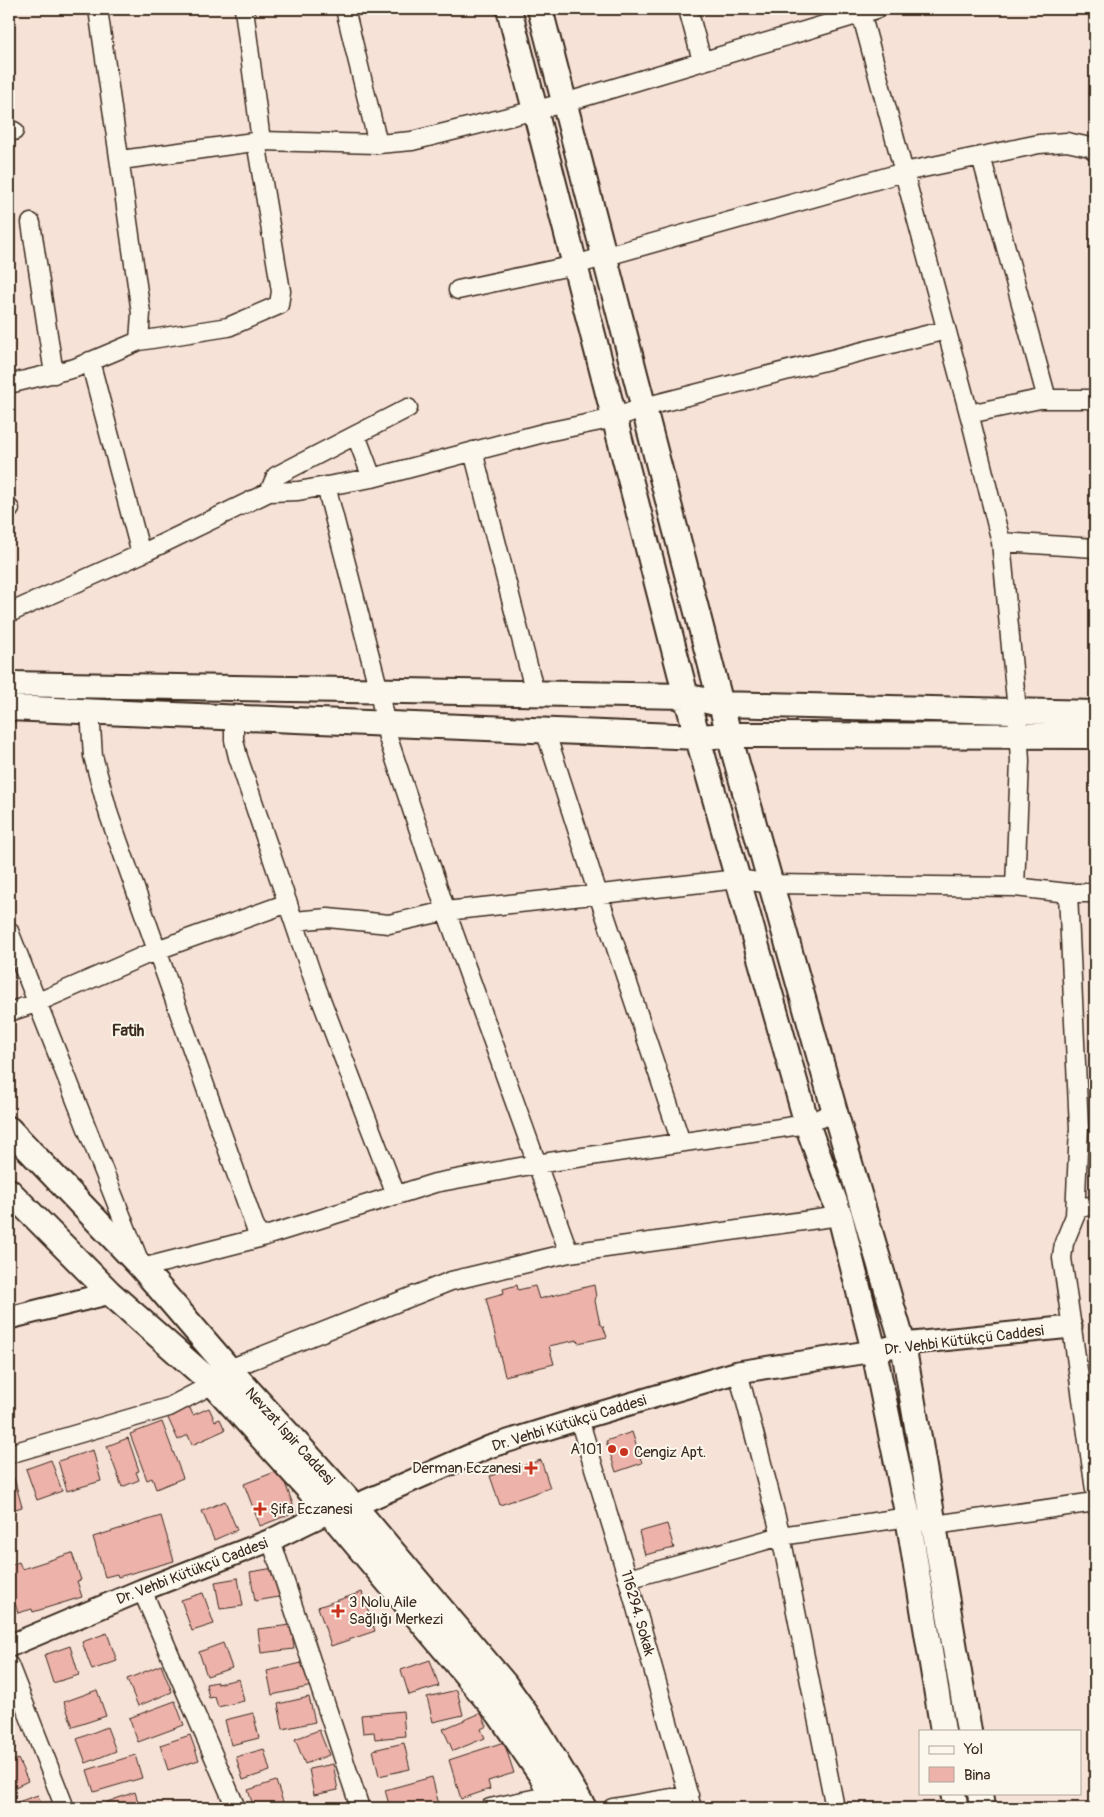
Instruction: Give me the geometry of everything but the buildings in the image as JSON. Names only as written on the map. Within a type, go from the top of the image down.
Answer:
[{"type":"main road","points":[[509,9],[686,696],[807,1124],[840,1216],[874,1351],[908,1517],[943,1730]]},
{"type":"main road","points":[[540,9],[720,704],[835,1112],[903,1344],[970,1730]]},
{"type":"main road","points":[[9,684],[686,696],[720,704],[1095,713]]},
{"type":"main road","points":[[9,708],[698,737],[729,734],[1095,736]]},
{"type":"main road","name":"Nevzat İspir Caddesi","points":[[9,1129],[142,1268],[221,1376],[329,1512],[499,1714],[555,1801]]},
{"type":"main road","name":"Nevzat İspir Caddesi","points":[[9,1191],[110,1293],[221,1376],[354,1506],[504,1683],[534,1725],[584,1808]]},
{"type":"main road","points":[[953,1794],[956,1808]]},
{"type":"main road","points":[[980,1794],[982,1808]]},
{"type":"street","points":[[98,9],[121,160],[141,313],[139,341]]},
{"type":"street","points":[[9,384],[75,368],[139,341],[228,327],[278,305],[281,291],[258,141],[244,9]]},
{"type":"street","points":[[345,9],[378,144]]},
{"type":"street","points":[[688,9],[702,61]]},
{"type":"street","points":[[121,160],[258,141],[378,144],[412,141],[564,103],[866,10],[904,172],[969,414],[1001,542],[1019,736],[1020,761],[1015,887]]},
{"type":"street","points":[[458,290],[575,265],[904,172],[1038,144],[1067,142],[1090,147],[1095,151]]},
{"type":"street","points":[[981,156],[1047,399]]},
{"type":"street","points":[[31,223],[54,374]]},
{"type":"street","points":[[9,613],[141,554],[269,492],[298,491],[372,478],[547,432],[615,418],[644,407],[946,330]]},
{"type":"street","points":[[90,361],[141,554]]},
{"type":"street","points":[[969,414],[1047,399],[1095,399]]},
{"type":"street","points":[[269,492],[276,476],[408,408]]},
{"type":"street","points":[[356,435],[372,478]]},
{"type":"street","points":[[473,452],[535,693]]},
{"type":"street","points":[[326,486],[379,691],[388,738],[446,911],[569,1253]]},
{"type":"street","points":[[1001,542],[1095,548]]},
{"type":"street","points":[[90,711],[93,756],[109,815],[259,1238]]},
{"type":"street","points":[[234,717],[236,748],[314,981],[396,1195]]},
{"type":"street","points":[[545,730],[681,1142]]},
{"type":"street","points":[[294,921],[328,918],[389,924],[446,911],[738,879],[771,884],[1015,887],[1068,893],[1095,893]]},
{"type":"street","points":[[1068,893],[1079,1128],[1075,1216],[1064,1243],[1062,1258],[1095,1490]]},
{"type":"street","points":[[9,1012],[157,950],[288,903]]},
{"type":"street","points":[[9,931],[142,1268],[259,1238],[435,1183],[536,1164],[807,1124],[835,1112]]},
{"type":"street","points":[[1076,1207],[1095,1206]]},
{"type":"street","points":[[9,1454],[170,1407],[221,1376],[451,1281],[569,1253],[840,1216]]},
{"type":"street","points":[[9,1318],[110,1293]]},
{"type":"street","name":"Dr. Vehbi Kütükçü Caddesi","points":[[9,1646],[142,1590],[271,1540],[329,1512],[354,1506],[489,1447],[579,1419],[738,1372],[874,1351],[903,1344],[1071,1327]]},
{"type":"street","points":[[738,1372],[781,1536],[835,1808]]},
{"type":"street","name":"116294. Sokak","points":[[579,1419],[628,1579],[691,1802]]},
{"type":"street","points":[[628,1579],[781,1536],[908,1517],[935,1525],[1095,1502]]},
{"type":"street","points":[[271,1540],[360,1808]]},
{"type":"street","points":[[142,1590],[236,1808]]},
{"type":"street","points":[[9,1666],[65,1808]]},
{"type":"street","points":[[490,1808],[555,1801]]},
{"type":"street","points":[[612,1808],[691,1802]]},
{"type":"place","name":"A101","points":[[612,1449]]},
{"type":"place","name":"Cengiz Apt.","points":[[624,1452]]},
{"type":"place","name":"Derman Eczanesi","points":[[531,1468]]},
{"type":"place","name":"Şifa Eczanesi","points":[[260,1509]]},
{"type":"place","name":"3 Nolu Aile Sağlığı Merkezi","points":[[338,1611]]},
{"type":"district","name":"Fatih","points":[[128,1030]]}]
